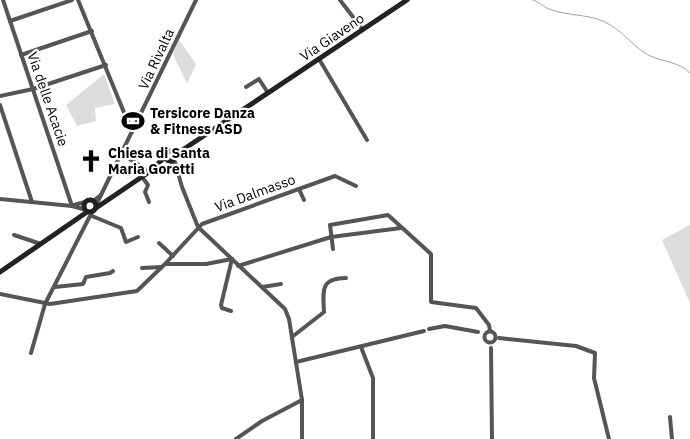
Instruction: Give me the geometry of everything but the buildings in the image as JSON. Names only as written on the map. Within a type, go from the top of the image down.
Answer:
[{"type":"main road","name":"Via Giaveno","points":[[171,158],[407,0]]},
{"type":"main road","points":[[0,272],[91,209],[171,158]]},
{"type":"main road","points":[[85,202],[91,209]]},
{"type":"street","name":"Via delle Acacie","points":[[3,0],[72,206]]},
{"type":"street","points":[[10,21],[72,0]]},
{"type":"street","points":[[78,0],[132,132]]},
{"type":"street","name":"Via Rivalta","points":[[31,353],[45,304],[55,287],[91,209],[101,195],[122,153],[196,0]]},
{"type":"street","points":[[340,0],[363,30]]},
{"type":"street","points":[[21,55],[92,31]]},
{"type":"street","points":[[319,59],[367,140]]},
{"type":"street","points":[[0,96],[33,89],[106,65]]},
{"type":"street","points":[[246,87],[259,79],[268,93]]},
{"type":"street","points":[[0,105],[32,202]]},
{"type":"street","points":[[122,153],[149,172]]},
{"type":"street","points":[[171,158],[198,227],[285,309],[292,336],[302,400],[302,439]]},
{"type":"street","name":"Via Dalmasso","points":[[45,304],[139,291],[202,224],[335,176],[356,186]]},
{"type":"street","points":[[142,177],[148,186],[145,192],[149,202]]},
{"type":"street","points":[[299,189],[304,200]]},
{"type":"street","points":[[0,199],[91,209],[96,216],[121,228],[126,242],[138,237]]},
{"type":"street","points":[[72,206],[85,202]]},
{"type":"street","points":[[333,249],[330,225],[386,215],[431,254],[431,302],[476,308],[489,325],[487,333],[491,348]]},
{"type":"street","points":[[238,266],[332,238],[401,228]]},
{"type":"street","points":[[14,235],[41,244]]},
{"type":"street","points":[[159,243],[173,256]]},
{"type":"street","points":[[142,268],[206,264],[232,260]]},
{"type":"street","points":[[231,311],[222,308],[221,305],[232,260]]},
{"type":"street","points":[[55,287],[83,284],[86,277],[110,274],[113,271]]},
{"type":"street","points":[[292,336],[324,312],[322,294],[326,284],[334,278],[346,278]]},
{"type":"street","points":[[262,287],[281,284]]},
{"type":"street","points":[[0,294],[45,304]]},
{"type":"street","points":[[429,329],[445,326],[487,333],[495,339]]},
{"type":"street","points":[[296,362],[424,332]]},
{"type":"street","points":[[492,439],[491,348],[495,339]]},
{"type":"street","points":[[488,342],[495,339],[576,346],[595,353],[594,378],[609,439]]},
{"type":"street","points":[[361,347],[373,378],[372,439]]},
{"type":"street","points":[[236,439],[262,421],[302,400]]},
{"type":"street","points":[[670,417],[672,439]]},
{"type":"shaded area","points":[[179,40],[196,64],[187,84],[173,54]]},
{"type":"shaded area","points":[[104,74],[115,104],[95,108],[96,121],[77,126],[66,105]]},
{"type":"shaded area","points":[[690,225],[690,303],[662,240]]},
{"type":"waterway","points":[[533,0],[547,8],[605,22],[617,29],[648,55],[680,66],[690,73]]},
{"type":"place","name":"Tersicore Danza & Fitness ASD","points":[[133,121]]},
{"type":"place","name":"Chiesa di Santa Maria Goretti","points":[[91,161]]}]
